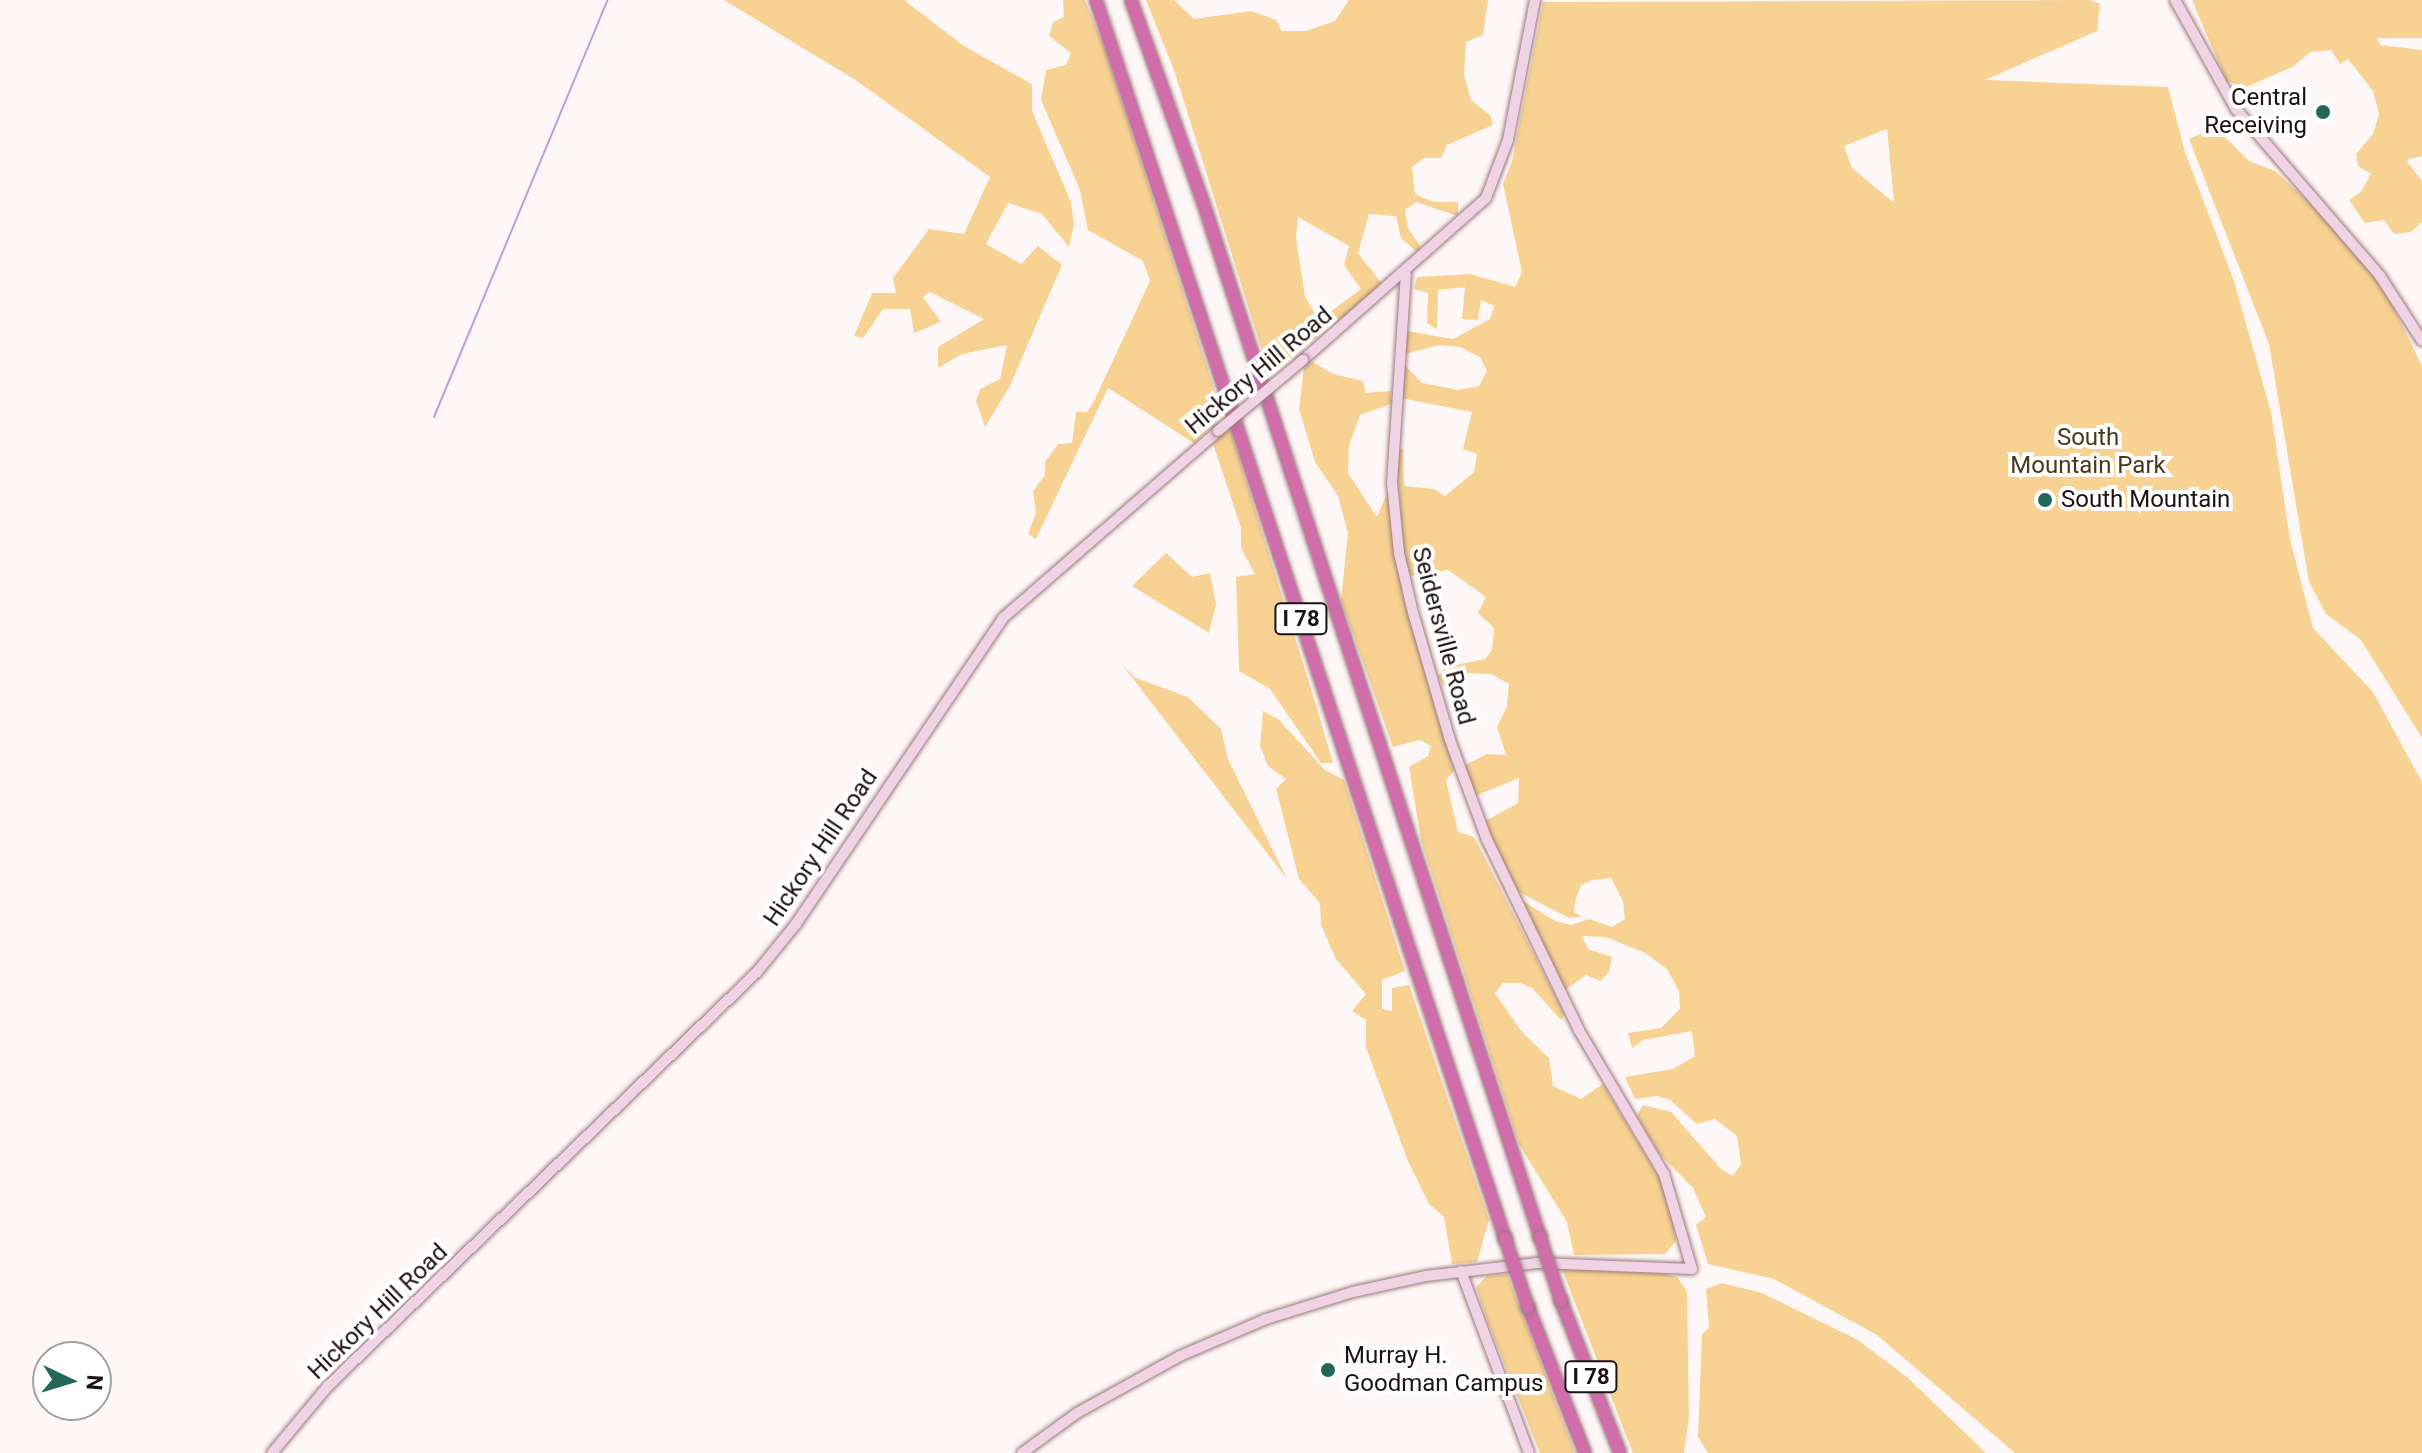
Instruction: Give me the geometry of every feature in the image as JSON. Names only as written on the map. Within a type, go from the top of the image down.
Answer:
[{"type":"highway","name":"I 78","points":[[1096,0],[1528,1307],[1585,1453]]},
{"type":"highway","name":"I 78","points":[[1131,0],[1203,202],[1561,1301],[1620,1453]]},
{"type":"street","points":[[1406,274],[1477,209],[1493,186],[1508,140],[1535,0]]},
{"type":"street","points":[[2175,0],[2236,109],[2380,276],[2422,341]]},
{"type":"street","name":"Hickory Hill Road","points":[[272,1453],[328,1386],[765,963],[1003,618],[1218,431],[1406,274]]},
{"type":"street","name":"Seidersville Road","points":[[1406,274],[1392,483],[1399,553],[1413,613],[1450,740],[1487,840],[1579,1030],[1664,1174],[1692,1269],[1591,1262],[1461,1271]]},
{"type":"street","points":[[1022,1453],[1113,1392],[1243,1329],[1377,1286],[1461,1271],[1529,1453]]},
{"type":"green space","points":[[724,0],[904,0],[964,46],[1032,84],[1032,111],[1071,202],[1074,224],[1069,247],[1042,214],[1008,203],[986,244],[1021,264],[1038,246],[1062,265],[1010,386],[985,427],[976,401],[980,389],[1000,379],[1007,345],[962,354],[938,368],[938,347],[984,319],[930,292],[923,297],[941,322],[914,333],[910,309],[883,309],[863,338],[854,336],[872,293],[896,293],[893,278],[929,229],[964,234],[990,177],[857,81]]},
{"type":"green space","points":[[1063,0],[1085,0],[1104,47],[1223,416],[1194,443],[1108,388],[1036,539],[1028,534],[1036,512],[1033,491],[1045,475],[1045,462],[1058,444],[1072,443],[1076,412],[1087,412],[1094,401],[1150,281],[1143,261],[1088,230],[1080,190],[1041,100],[1046,70],[1066,65],[1071,53],[1049,36],[1053,22],[1064,17]]},
{"type":"green space","points":[[1146,0],[1174,0],[1194,19],[1251,11],[1276,20],[1282,31],[1306,31],[1335,21],[1349,0],[1488,0],[1483,35],[1466,42],[1464,74],[1471,100],[1490,115],[1493,125],[1447,145],[1441,158],[1425,158],[1412,167],[1415,194],[1433,202],[1458,202],[1458,216],[1416,202],[1405,210],[1408,228],[1421,247],[1417,252],[1401,238],[1396,216],[1369,214],[1358,253],[1383,285],[1333,325],[1326,315],[1361,289],[1344,265],[1349,246],[1298,217],[1296,238],[1305,296],[1325,331],[1270,376],[1175,73]]},
{"type":"green space","name":"South Mountain Park","points":[[2090,0],[2100,4],[2097,31],[1985,80],[2168,87],[2185,152],[2234,281],[2271,412],[2290,539],[2313,628],[2373,692],[2422,782],[2422,1453],[2015,1453],[1877,1335],[1774,1279],[1708,1264],[1696,1225],[1706,1217],[1693,1188],[1658,1152],[1637,1116],[1643,1105],[1671,1112],[1722,1170],[1733,1176],[1741,1164],[1737,1136],[1715,1119],[1697,1124],[1670,1100],[1657,1096],[1635,1099],[1625,1077],[1673,1069],[1695,1056],[1692,1031],[1643,1040],[1632,1048],[1628,1033],[1661,1028],[1680,1009],[1679,991],[1667,969],[1645,953],[1606,937],[1582,936],[1588,949],[1612,957],[1609,972],[1600,981],[1586,975],[1565,990],[1523,901],[1555,921],[1571,925],[1589,919],[1612,927],[1625,919],[1623,901],[1611,878],[1592,880],[1581,885],[1576,898],[1574,912],[1582,917],[1569,918],[1517,891],[1484,822],[1518,803],[1519,778],[1475,796],[1465,765],[1487,754],[1506,755],[1497,727],[1507,706],[1509,684],[1491,674],[1469,673],[1444,687],[1438,676],[1446,667],[1485,659],[1492,650],[1494,628],[1478,613],[1486,597],[1448,570],[1411,576],[1404,556],[1396,448],[1403,449],[1404,486],[1434,489],[1445,496],[1474,472],[1477,454],[1463,449],[1472,412],[1401,398],[1403,363],[1422,383],[1459,390],[1479,386],[1487,371],[1480,357],[1460,347],[1439,345],[1405,354],[1407,331],[1453,339],[1490,319],[1494,306],[1481,300],[1478,320],[1462,319],[1465,287],[1438,290],[1437,329],[1427,323],[1428,293],[1414,289],[1417,277],[1470,274],[1515,287],[1522,272],[1503,184],[1512,162],[1543,2]],"holes":[[[1887,129],[1894,202],[1852,168],[1844,146]]]},
{"type":"green space","points":[[2192,0],[2422,0],[2422,38],[2377,38],[2381,45],[2422,50],[2422,156],[2406,160],[2422,181],[2422,222],[2411,232],[2394,234],[2384,220],[2365,223],[2349,200],[2361,192],[2371,174],[2358,166],[2356,154],[2373,134],[2379,114],[2373,91],[2348,59],[2340,64],[2331,50],[2311,52],[2292,67],[2244,88],[2226,80]]},
{"type":"green space","points":[[2216,128],[2249,161],[2275,171],[2311,204],[2365,265],[2390,300],[2422,366],[2422,738],[2361,640],[2326,614],[2309,582],[2269,344],[2189,139]]},
{"type":"green space","points":[[1313,362],[1333,374],[1363,381],[1366,393],[1391,391],[1391,404],[1360,415],[1349,446],[1348,473],[1377,517],[1388,491],[1400,580],[1454,771],[1446,780],[1458,832],[1474,837],[1565,1015],[1561,1020],[1532,988],[1520,983],[1503,983],[1495,993],[1522,1032],[1549,1058],[1553,1086],[1581,1099],[1603,1084],[1667,1191],[1676,1241],[1665,1254],[1574,1255],[1567,1222],[1519,1144],[1421,840],[1409,767],[1428,756],[1431,746],[1420,740],[1393,747],[1341,600],[1348,533],[1338,496],[1315,462],[1299,409],[1304,368]]},
{"type":"green space","points":[[1230,429],[1333,763],[1321,763],[1270,689],[1239,671],[1236,577],[1255,574],[1241,548],[1241,528],[1213,444]]},
{"type":"green space","points":[[1166,553],[1192,577],[1210,573],[1216,604],[1209,633],[1132,586]]},
{"type":"green space","points":[[1124,667],[1136,678],[1188,697],[1221,729],[1228,759],[1287,879]]},
{"type":"green space","points":[[1263,711],[1279,720],[1325,770],[1344,780],[1405,971],[1382,980],[1382,1009],[1392,1011],[1392,988],[1409,985],[1489,1220],[1477,1262],[1452,1264],[1444,1217],[1429,1204],[1408,1161],[1366,1048],[1366,1020],[1352,1011],[1366,994],[1336,959],[1321,925],[1320,903],[1299,879],[1276,789],[1286,779],[1268,766],[1260,746]]},
{"type":"green space","points":[[1562,1269],[1654,1271],[1677,1277],[1687,1291],[1689,1417],[1684,1453],[1633,1453]]},
{"type":"green space","points":[[1507,1274],[1575,1453],[1540,1453],[1487,1320],[1476,1287],[1487,1276]]},
{"type":"green space","points":[[1722,1283],[1762,1293],[1858,1340],[1908,1378],[1986,1453],[1708,1453],[1698,1437],[1702,1334],[1709,1328],[1706,1289]]},
{"type":"waterway","points":[[434,417],[608,0]]},
{"type":"place","name":"Central Receiving","points":[[2323,112]]},
{"type":"place","name":"South Mountain","points":[[2045,500]]},
{"type":"place","name":"Murray H. Goodman Campus","points":[[1328,1370]]}]
